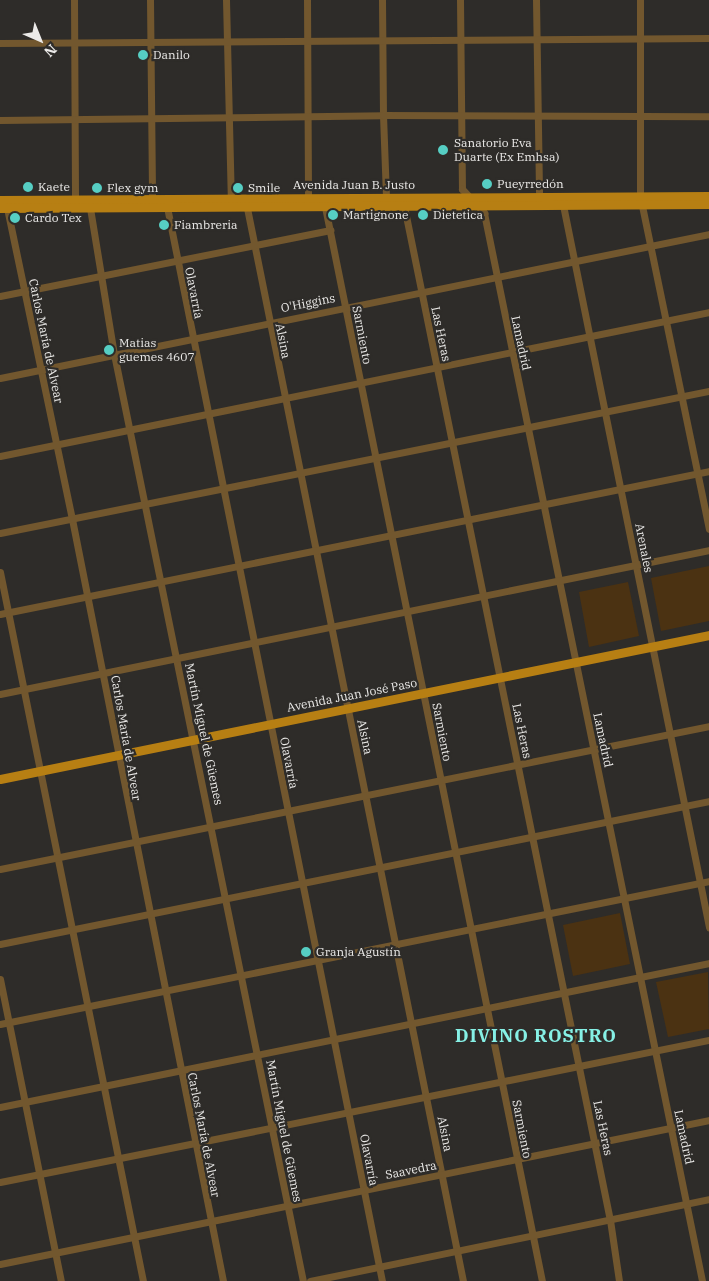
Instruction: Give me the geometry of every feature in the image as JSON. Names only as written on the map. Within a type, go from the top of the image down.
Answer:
[{"type":"main road","name":"Avenida Juan B. Justo","points":[[246,203],[308,198],[469,197],[539,192],[709,204]]},
{"type":"main road","name":"Avenida Juan B. Justo","points":[[2,205],[75,199],[152,199],[325,206],[562,205],[709,196]]},
{"type":"main road","name":"Avenida Juan B. Justo","points":[[2,205],[167,208],[231,203]]},
{"type":"main road","name":"Avenida Juan José Paso","points":[[0,779],[709,636]]},
{"type":"street","points":[[74,0],[75,199],[90,208]]},
{"type":"street","points":[[150,0],[152,199],[167,208]]},
{"type":"street","points":[[226,0],[226,119],[231,203]]},
{"type":"street","points":[[307,0],[308,198],[325,206]]},
{"type":"street","points":[[382,0],[386,198],[404,206]]},
{"type":"street","points":[[460,0],[462,189],[469,197]]},
{"type":"street","points":[[536,0],[539,192],[562,205]]},
{"type":"street","points":[[640,0],[641,200],[709,529]]},
{"type":"street","points":[[0,43],[709,38]]},
{"type":"street","points":[[0,120],[308,118],[383,115],[538,117],[709,116]]},
{"type":"street","name":"Lamadrid","points":[[469,197],[484,213],[670,1127],[703,1280]]},
{"type":"street","name":"Alsina","points":[[246,203],[298,474],[366,795],[463,1281]]},
{"type":"street","name":"Carlos María de Alvear","points":[[2,205],[25,291],[72,519],[103,673],[116,756],[222,1281]]},
{"type":"street","name":"Arenales","points":[[562,205],[709,927]]},
{"type":"street","name":"Sarmiento","points":[[325,206],[344,308],[542,1281]]},
{"type":"street","name":"Las Heras","points":[[404,206],[595,1144],[610,1220],[619,1281]]},
{"type":"street","name":"Martín Miguel de Güemes","points":[[90,208],[114,354],[303,1281]]},
{"type":"street","name":"Olavarría","points":[[167,208],[206,414],[382,1281]]},
{"type":"street","points":[[0,296],[330,230]]},
{"type":"street","name":"O'Higgins","points":[[0,378],[496,275],[709,234]]},
{"type":"street","points":[[0,456],[709,312]]},
{"type":"street","points":[[0,533],[709,391]]},
{"type":"street","points":[[0,614],[709,471]]},
{"type":"street","points":[[0,694],[709,550]]},
{"type":"street","points":[[0,572],[143,1281]]},
{"type":"street","points":[[0,869],[709,726]]},
{"type":"street","points":[[0,944],[709,801]]},
{"type":"street","points":[[0,1024],[709,880]]},
{"type":"street","points":[[0,1107],[709,963]]},
{"type":"street","points":[[0,979],[61,1281]]},
{"type":"street","points":[[0,1182],[709,1040]]},
{"type":"street","name":"Saavedra","points":[[0,1264],[709,1120]]},
{"type":"street","points":[[310,1281],[709,1199]]},
{"type":"shaded area","points":[[709,566],[709,621],[661,631],[651,578]]},
{"type":"shaded area","points":[[628,582],[639,636],[589,647],[579,592]]},
{"type":"shaded area","points":[[620,913],[630,964],[573,976],[563,925]]},
{"type":"shaded area","points":[[708,972],[709,1029],[668,1037],[656,982]]},
{"type":"place","name":"Danilo","points":[[143,55]]},
{"type":"place","name":"Sanatorio Eva Duarte (Ex Emhsa)","points":[[443,150]]},
{"type":"place","name":"Pueyrredón","points":[[487,184]]},
{"type":"place","name":"Kaete","points":[[28,187]]},
{"type":"place","name":"Flex gym","points":[[97,188]]},
{"type":"place","name":"Smile","points":[[238,188]]},
{"type":"place","name":"Martignone","points":[[333,215]]},
{"type":"place","name":"Dietetica","points":[[423,215]]},
{"type":"place","name":"Cardo Tex","points":[[15,218]]},
{"type":"place","name":"Fiambreria","points":[[164,225]]},
{"type":"place","name":"Matias guemes 4607","points":[[109,350]]},
{"type":"place","name":"Granja Agustín","points":[[306,952]]},
{"type":"district","name":"DIVINO ROSTRO","points":[[536,1036]]}]
